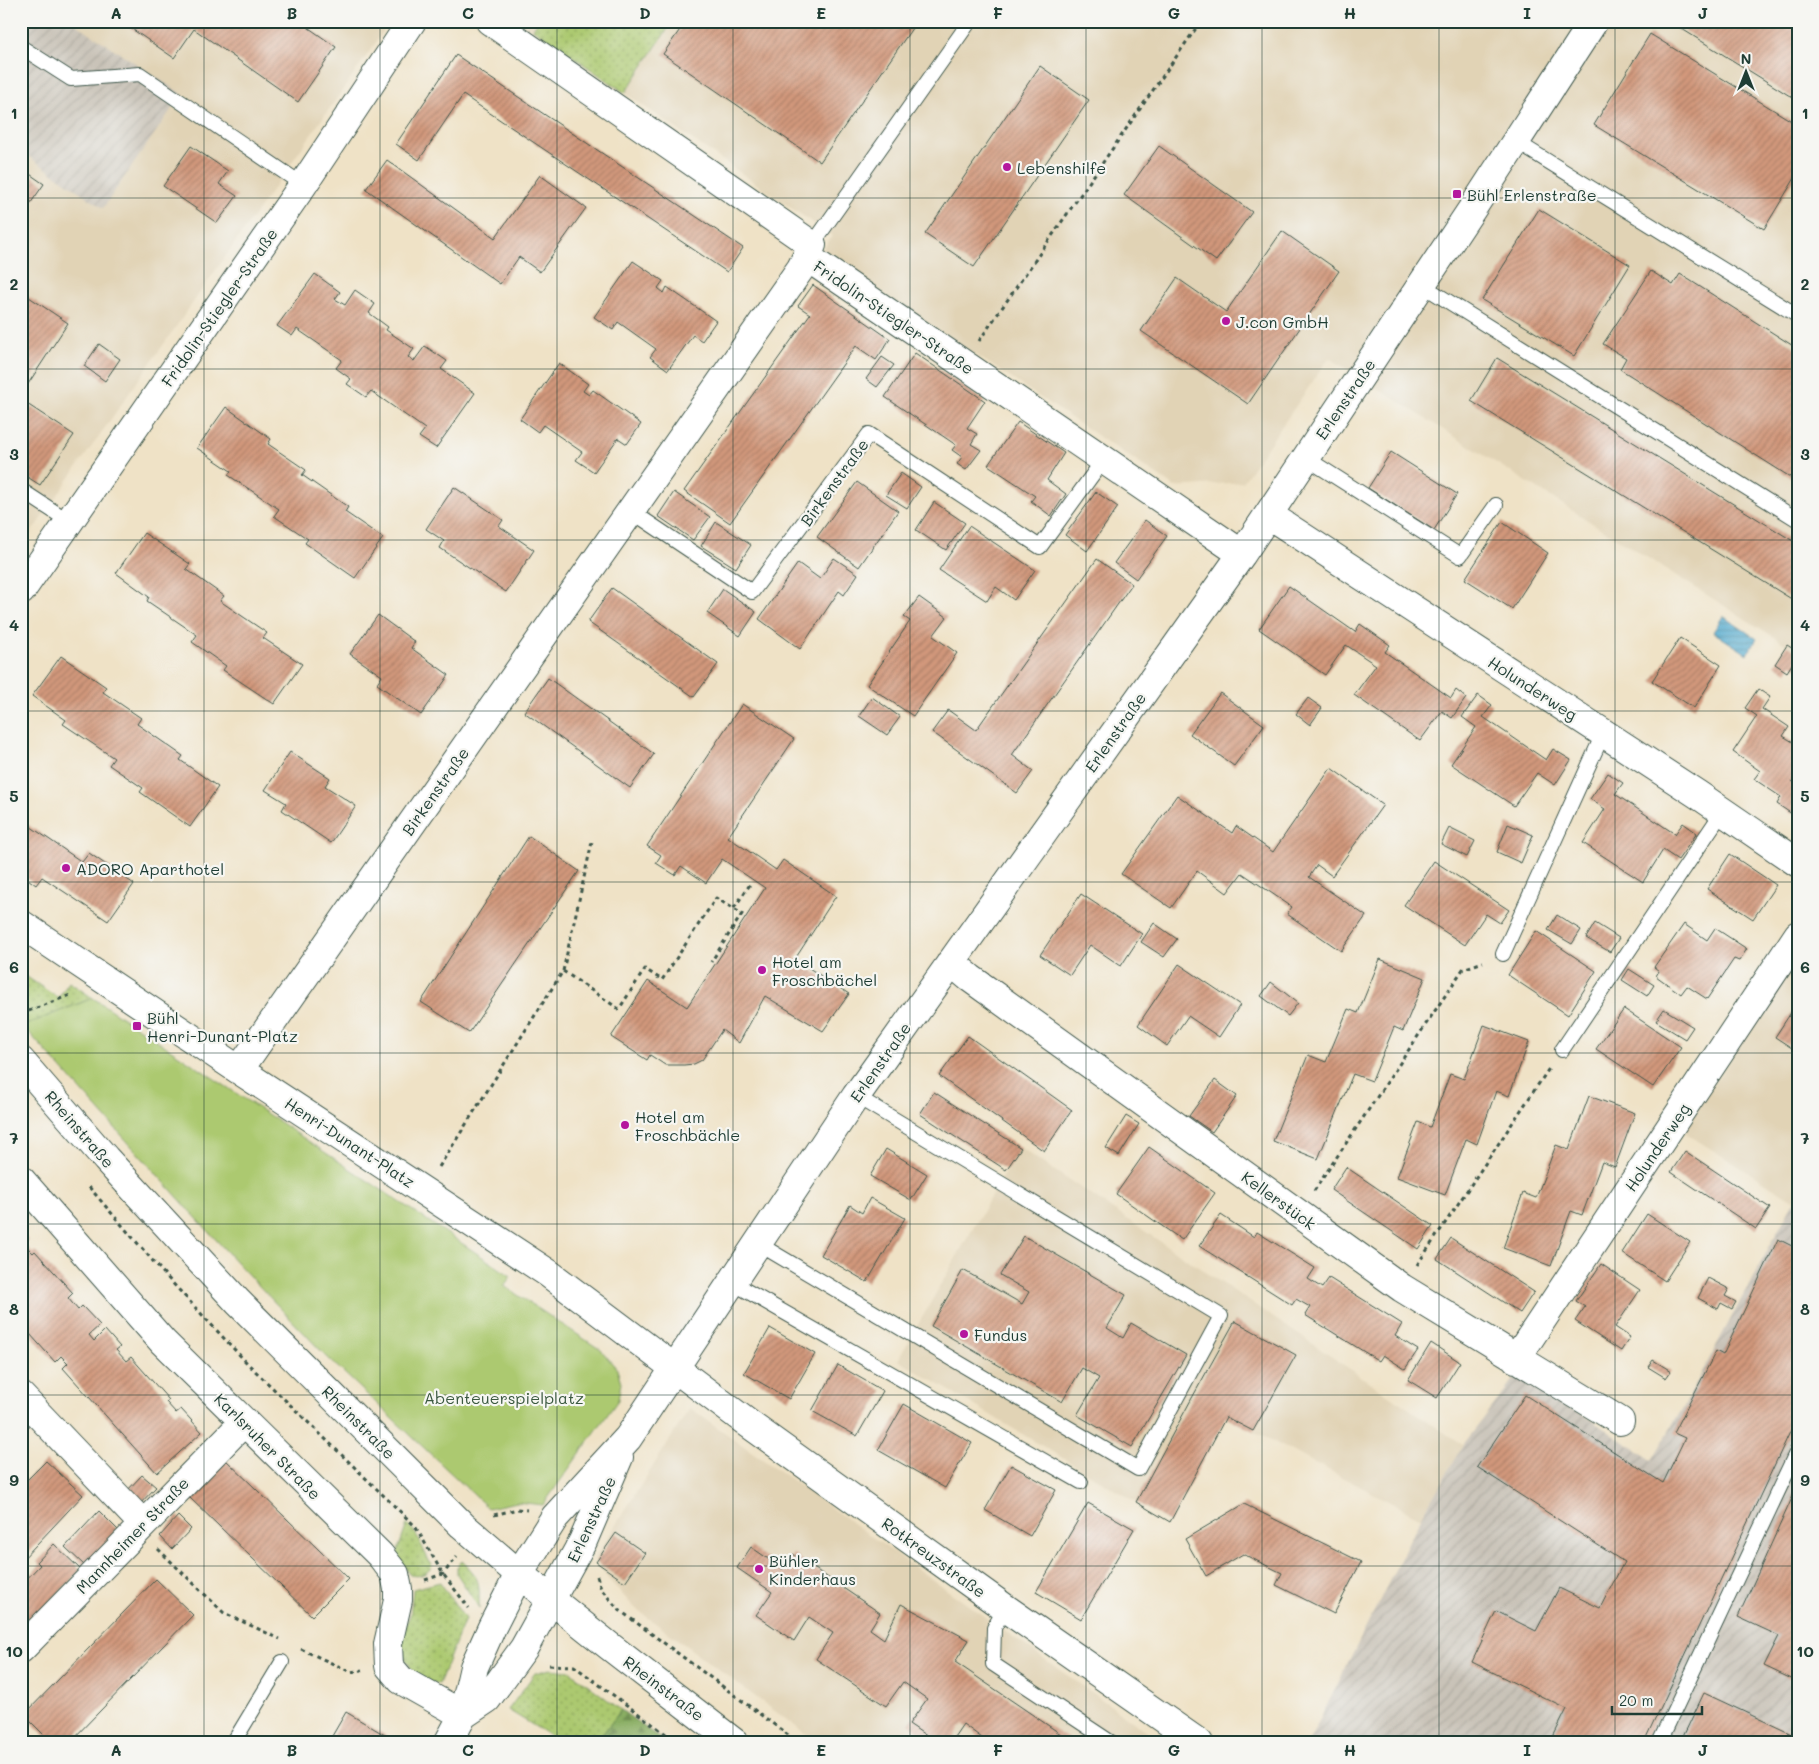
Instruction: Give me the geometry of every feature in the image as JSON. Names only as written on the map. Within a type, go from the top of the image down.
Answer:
[{"type":"street","name":"Fridolin-Stiegler-Straße","points":[[21,591],[303,185],[412,21]]},
{"type":"street","name":"Fridolin-Stiegler-Straße","points":[[490,21],[965,365],[1242,554]]},
{"type":"street","name":"Erlenstraße","points":[[463,1715],[487,1699],[524,1648],[583,1541],[628,1438],[674,1366],[856,1096],[1269,515],[1594,21]]},
{"type":"street","name":"Birkenstraße","points":[[239,1070],[801,268],[810,251]]},
{"type":"street","name":"Holunderweg","points":[[1269,515],[1723,811],[1798,863]]},
{"type":"street","name":"Henri-Dunant-Platz","points":[[21,924],[548,1273],[674,1366]]},
{"type":"street","name":"Holunderweg","points":[[1516,1358],[1798,935]]},
{"type":"street","name":"Kellerstück","points":[[951,962],[986,990],[1402,1288],[1620,1421]]},
{"type":"street","name":"Rheinstraße","points":[[21,1061],[106,1159],[238,1302],[462,1525],[519,1574],[608,1645],[736,1743]]},
{"type":"street","name":"Karlsruher Straße","points":[[23,1186],[164,1342],[380,1555],[396,1574],[398,1600],[388,1644],[389,1666]]},
{"type":"street","name":"Rotkreuzstraße","points":[[674,1366],[749,1424],[1005,1608],[1199,1743]]},
{"type":"street","points":[[21,1396],[141,1526]]},
{"type":"street","name":"Mannheimer Straße","points":[[21,1650],[244,1422]]},
{"type":"street","name":"Erlenstraße","points":[[463,1715],[474,1667],[519,1574],[555,1517],[628,1438]]},
{"type":"street","points":[[389,1666],[401,1680],[463,1715],[448,1743]]},
{"type":"lane","points":[[810,251],[970,21]]},
{"type":"lane","points":[[21,47],[71,79],[140,74],[303,185]]},
{"type":"lane","points":[[1515,141],[1798,316]]},
{"type":"lane","points":[[1422,285],[1798,520]]},
{"type":"lane","name":"Birkenstraße","points":[[631,511],[752,592],[869,434],[1040,547],[1104,460]]},
{"type":"lane","points":[[1306,458],[1460,556],[1496,505]]},
{"type":"lane","points":[[21,490],[70,522]]},
{"type":"lane","points":[[1503,954],[1604,734]]},
{"type":"lane","points":[[1562,1050],[1723,811]]},
{"type":"lane","points":[[757,1243],[1138,1469],[1221,1316],[856,1096]]},
{"type":"lane","points":[[731,1282],[1081,1482]]},
{"type":"lane","points":[[1659,1743],[1798,1449]]},
{"type":"lane","points":[[1005,1608],[994,1628],[992,1664],[1112,1743]]},
{"type":"lane","points":[[233,1743],[282,1662]]},
{"type":"path","points":[[965,365],[1201,21]]},
{"type":"path","points":[[424,1191],[562,971],[592,842]]},
{"type":"path","points":[[734,908],[751,883]]},
{"type":"path","points":[[562,971],[619,1009],[645,969],[662,980],[716,898],[742,914],[711,962]]},
{"type":"path","points":[[1298,1214],[1463,969],[1503,954]]},
{"type":"path","points":[[21,1014],[106,981]]},
{"type":"path","points":[[1402,1288],[1562,1050]]},
{"type":"path","points":[[83,1180],[166,1275],[248,1364],[415,1526],[443,1574],[470,1609]]},
{"type":"path","points":[[141,1526],[224,1613],[283,1641]]},
{"type":"path","points":[[618,1609],[799,1743]]},
{"type":"path","points":[[524,1648],[547,1665],[574,1666],[678,1743]]},
{"type":"path","points":[[300,1649],[351,1672],[389,1666]]},
{"type":"shaded area","points":[[21,21],[391,21],[21,547]]},
{"type":"shaded area","points":[[21,21],[71,21],[182,94],[103,208],[21,151]]},
{"type":"shaded area","points":[[521,21],[1798,21],[1798,652],[1329,358],[1243,482],[1175,487],[821,252],[832,236]]},
{"type":"shaded area","points":[[1798,956],[1798,1203],[1682,1131]]},
{"type":"shaded area","points":[[1021,1148],[1463,1445],[1421,1518],[1226,1417],[1170,1522],[898,1360],[1006,1170]]},
{"type":"shaded area","points":[[1794,1201],[1798,1203],[1798,1743],[1308,1743],[1421,1518],[1463,1445],[1519,1373],[1652,1460],[1684,1406]]},
{"type":"shaded area","name":"Bühler Kinderhaus","points":[[690,1408],[1163,1743],[818,1743],[635,1608],[608,1579],[594,1559]]},
{"type":"green space","points":[[538,21],[673,21],[625,93],[533,29]]},
{"type":"green space","points":[[21,973],[58,998],[69,982],[93,998],[23,1026],[21,1025]]},
{"type":"green space","name":"Abenteuerspielplatz","points":[[93,998],[511,1276],[504,1286],[601,1350],[617,1369],[621,1383],[618,1400],[543,1505],[517,1502],[488,1508],[325,1355],[238,1264],[23,1026]]},
{"type":"green space","points":[[407,1524],[415,1532],[432,1567],[422,1575],[410,1575],[396,1556]]},
{"type":"green space","points":[[462,1561],[478,1582],[479,1608],[457,1574],[457,1567]]},
{"type":"green space","points":[[440,1582],[465,1619],[439,1684],[424,1681],[411,1668],[401,1652],[401,1634],[410,1616],[413,1589]]},
{"type":"green space","points":[[550,1669],[570,1671],[621,1710],[596,1743],[562,1743],[508,1710],[535,1673]]},
{"type":"green space","points":[[621,1710],[666,1743],[596,1743]]},
{"type":"water","points":[[1723,616],[1757,639],[1747,654],[1713,632]]},
{"type":"building","points":[[132,21],[299,21],[336,47],[298,102],[194,29],[174,58],[129,27]]},
{"type":"building","points":[[686,21],[917,21],[820,162],[663,54]]},
{"type":"building","points":[[1669,21],[1798,21],[1798,101]]},
{"type":"building","points":[[1650,34],[1798,125],[1798,173],[1764,229],[1594,125]]},
{"type":"building","points":[[456,55],[743,248],[727,272],[463,95],[419,160],[396,144]]},
{"type":"building","name":"Lebenshilfe","points":[[1040,66],[1089,100],[974,267],[925,234]]},
{"type":"building","points":[[191,146],[228,171],[219,184],[237,196],[217,223],[163,186]]},
{"type":"building","points":[[1159,146],[1252,212],[1216,261],[1124,195]]},
{"type":"building","points":[[387,160],[495,238],[540,175],[586,208],[540,272],[519,257],[500,284],[366,189]]},
{"type":"building","points":[[21,168],[44,184],[21,217]]},
{"type":"building","points":[[1539,209],[1630,265],[1574,356],[1482,300]]},
{"type":"building","name":"J.con GmbH","points":[[1282,231],[1339,271],[1248,404],[1141,331],[1177,278],[1226,312]]},
{"type":"building","points":[[633,261],[663,281],[658,288],[664,293],[667,287],[716,321],[702,341],[693,335],[668,370],[650,357],[656,349],[618,322],[613,330],[594,317]]},
{"type":"building","points":[[1651,271],[1673,285],[1680,274],[1798,349],[1798,482],[1620,369],[1626,358],[1603,344]]},
{"type":"building","points":[[315,274],[340,292],[335,299],[345,305],[355,290],[375,304],[369,313],[388,327],[386,330],[414,349],[408,357],[414,361],[425,346],[447,361],[441,369],[475,393],[436,448],[419,437],[425,429],[371,391],[366,397],[347,384],[351,379],[336,368],[342,360],[297,329],[292,336],[277,326]]},
{"type":"building","points":[[813,285],[890,339],[876,360],[856,346],[730,523],[684,491],[810,314],[798,306]]},
{"type":"building","points":[[23,293],[68,323],[28,384],[21,379],[21,296]]},
{"type":"building","points":[[99,344],[120,359],[105,381],[84,366]]},
{"type":"building","points":[[915,353],[985,401],[967,428],[977,434],[971,444],[981,450],[966,470],[957,464],[962,457],[952,450],[956,445],[885,397]]},
{"type":"building","points":[[882,357],[894,365],[877,387],[866,379]]},
{"type":"building","points":[[1497,358],[1798,544],[1798,603],[1471,401]]},
{"type":"building","points":[[559,363],[588,384],[583,391],[589,395],[593,390],[641,424],[627,444],[618,438],[594,472],[576,460],[582,452],[543,425],[538,432],[520,419]]},
{"type":"building","points":[[21,400],[74,435],[40,485],[21,473]]},
{"type":"building","points":[[226,407],[271,439],[268,444],[306,470],[302,475],[348,507],[345,512],[383,538],[355,578],[305,543],[308,539],[274,516],[279,509],[228,475],[231,471],[197,448]]},
{"type":"building","points":[[1018,422],[1064,453],[1047,480],[1066,494],[1051,516],[1031,501],[1035,496],[988,465]]},
{"type":"building","points":[[1391,452],[1457,494],[1434,530],[1368,488]]},
{"type":"building","points":[[901,473],[921,487],[907,508],[886,495]]},
{"type":"building","points":[[857,482],[898,511],[859,567],[817,537]]},
{"type":"building","points":[[454,487],[503,520],[499,526],[534,550],[506,592],[440,548],[444,541],[426,529]]},
{"type":"building","points":[[674,492],[710,517],[693,540],[658,516]]},
{"type":"building","points":[[1096,492],[1118,507],[1087,551],[1065,535]]},
{"type":"building","points":[[934,502],[965,523],[946,550],[916,530]]},
{"type":"building","points":[[1145,520],[1167,536],[1136,579],[1114,563]]},
{"type":"building","points":[[716,522],[751,545],[736,568],[701,546]]},
{"type":"building","points":[[1502,522],[1548,553],[1512,609],[1465,579]]},
{"type":"building","points":[[969,526],[1035,570],[1014,600],[996,587],[987,601],[939,570]]},
{"type":"building","points":[[144,533],[190,564],[186,569],[224,596],[220,601],[267,633],[263,638],[302,664],[274,704],[223,670],[226,666],[192,642],[197,635],[147,601],[149,597],[116,573]]},
{"type":"building","points":[[834,558],[858,574],[844,595],[839,591],[800,649],[759,619],[798,563],[820,579]]},
{"type":"building","points":[[1097,559],[1132,584],[1012,755],[1033,771],[1017,793],[932,732],[948,710],[976,730]]},
{"type":"building","points":[[1289,586],[1355,632],[1360,624],[1390,645],[1385,652],[1451,698],[1456,690],[1466,698],[1452,718],[1442,711],[1420,741],[1354,695],[1376,665],[1346,645],[1325,675],[1259,629]]},
{"type":"building","points":[[612,588],[718,664],[694,697],[588,622]]},
{"type":"building","points":[[723,589],[756,612],[740,636],[707,613]]},
{"type":"building","points":[[919,597],[947,617],[933,636],[957,653],[913,716],[867,685],[910,621],[904,617]]},
{"type":"building","points":[[378,615],[415,642],[411,648],[449,675],[421,715],[377,684],[382,676],[350,654]]},
{"type":"building","points":[[1680,638],[1721,665],[1694,708],[1652,681]]},
{"type":"building","points":[[1787,645],[1798,652],[1798,668],[1792,664],[1787,672],[1775,664]]},
{"type":"building","points":[[61,656],[106,687],[103,692],[141,718],[137,724],[183,756],[180,760],[218,787],[190,827],[140,792],[143,788],[109,765],[114,758],[63,724],[66,720],[32,696]]},
{"type":"building","points":[[548,678],[654,754],[630,788],[524,712]]},
{"type":"building","points":[[1758,689],[1770,697],[1762,709],[1789,727],[1783,736],[1798,745],[1798,773],[1792,781],[1798,785],[1798,806],[1792,814],[1777,804],[1781,797],[1754,779],[1760,771],[1733,752],[1757,716],[1745,708]]},
{"type":"building","points":[[1220,693],[1264,725],[1234,766],[1190,734]]},
{"type":"building","points":[[1478,695],[1492,705],[1483,717],[1546,760],[1553,749],[1571,760],[1555,785],[1537,773],[1514,806],[1451,764],[1476,727],[1462,717]]},
{"type":"building","points":[[872,697],[900,717],[887,735],[859,716]]},
{"type":"building","points":[[1308,698],[1322,708],[1310,725],[1296,714]]},
{"type":"building","name":"Hotel am Froschbächel","points":[[742,704],[794,739],[728,837],[776,870],[783,860],[836,896],[795,959],[849,994],[823,1031],[765,996],[739,1043],[722,1030],[702,1060],[694,1064],[665,1065],[650,1055],[647,1060],[611,1037],[648,981],[687,1007],[765,888],[722,859],[706,883],[681,866],[675,875],[656,863],[661,855],[647,846]]},
{"type":"building","points":[[290,752],[330,778],[325,786],[356,806],[331,843],[282,810],[286,803],[265,790]]},
{"type":"building","points":[[1331,768],[1383,805],[1332,876],[1317,865],[1309,877],[1366,916],[1341,951],[1287,914],[1292,907],[1242,873],[1227,893],[1197,871],[1171,908],[1121,874],[1177,795],[1232,833],[1236,826],[1273,852]]},
{"type":"building","points":[[1608,773],[1623,783],[1615,794],[1675,834],[1683,823],[1697,833],[1678,860],[1663,850],[1643,882],[1583,843],[1605,809],[1590,799]]},
{"type":"building","name":"ADORO Aparthotel","points":[[21,820],[82,862],[89,853],[134,884],[108,921],[42,877],[36,885],[21,874]]},
{"type":"building","points":[[1508,824],[1533,835],[1521,863],[1497,852]]},
{"type":"building","points":[[1449,828],[1475,841],[1467,857],[1441,844]]},
{"type":"building","points":[[529,836],[579,871],[469,1033],[421,1002]]},
{"type":"building","points":[[1730,854],[1776,885],[1753,919],[1707,889]]},
{"type":"building","points":[[1434,861],[1509,910],[1500,923],[1486,914],[1465,945],[1404,905]]},
{"type":"building","points":[[1081,894],[1142,934],[1121,966],[1090,945],[1070,975],[1040,955]]},
{"type":"building","points":[[1557,915],[1581,930],[1572,944],[1548,930]]},
{"type":"building","points":[[1154,923],[1177,939],[1164,957],[1141,942]]},
{"type":"building","points":[[1595,923],[1619,938],[1610,952],[1586,938]]},
{"type":"building","points":[[1684,924],[1707,940],[1715,928],[1747,949],[1739,961],[1734,959],[1707,999],[1687,986],[1681,994],[1656,976],[1659,971],[1654,967]]},
{"type":"building","points":[[1536,931],[1596,971],[1568,1015],[1508,975]]},
{"type":"building","points":[[1380,959],[1425,978],[1403,1031],[1394,1027],[1372,1081],[1353,1074],[1318,1159],[1273,1141],[1308,1055],[1326,1062],[1348,1009],[1358,1013]]},
{"type":"building","points":[[1179,964],[1240,1005],[1219,1037],[1188,1016],[1167,1046],[1138,1025]]},
{"type":"building","points":[[1629,969],[1654,985],[1647,996],[1622,980]]},
{"type":"building","points":[[1271,982],[1298,1003],[1288,1016],[1261,996]]},
{"type":"building","points":[[1798,1002],[1798,1052],[1775,1037]]},
{"type":"building","points":[[1624,1009],[1681,1047],[1653,1087],[1596,1049]]},
{"type":"building","points":[[1664,1009],[1693,1027],[1685,1039],[1656,1021]]},
{"type":"building","points":[[1484,1025],[1529,1042],[1509,1096],[1496,1091],[1477,1144],[1466,1139],[1445,1195],[1397,1177],[1418,1122],[1430,1127],[1450,1074],[1464,1079]]},
{"type":"building","points":[[968,1036],[1072,1110],[1044,1151],[939,1076]]},
{"type":"building","points":[[1215,1080],[1237,1096],[1212,1132],[1189,1116]]},
{"type":"building","points":[[934,1092],[1021,1148],[1006,1170],[920,1114]]},
{"type":"building","points":[[1589,1096],[1635,1113],[1615,1167],[1602,1162],[1582,1215],[1571,1211],[1551,1266],[1503,1248],[1523,1193],[1536,1198],[1556,1145],[1569,1150]]},
{"type":"building","points":[[1126,1116],[1139,1124],[1119,1156],[1106,1148]]},
{"type":"building","points":[[1149,1147],[1215,1193],[1182,1240],[1116,1194]]},
{"type":"building","points":[[886,1149],[927,1174],[911,1200],[870,1176]]},
{"type":"building","points":[[1685,1151],[1770,1208],[1756,1229],[1671,1172]]},
{"type":"building","points":[[1346,1167],[1433,1226],[1418,1249],[1331,1190]]},
{"type":"building","points":[[870,1198],[905,1218],[867,1282],[821,1255],[850,1205],[862,1213]]},
{"type":"building","points":[[1647,1214],[1690,1242],[1665,1281],[1622,1253]]},
{"type":"building","points":[[1221,1215],[1254,1237],[1257,1232],[1315,1268],[1308,1279],[1322,1288],[1329,1278],[1402,1324],[1395,1336],[1418,1350],[1405,1369],[1383,1355],[1379,1361],[1305,1315],[1310,1307],[1296,1299],[1292,1305],[1199,1246]]},
{"type":"building","points":[[21,1232],[28,1240],[24,1244],[33,1253],[35,1251],[73,1293],[68,1298],[78,1310],[82,1306],[100,1325],[89,1335],[94,1341],[105,1330],[120,1347],[116,1350],[126,1361],[131,1357],[169,1400],[166,1402],[176,1413],[181,1409],[202,1432],[157,1473],[63,1368],[68,1363],[61,1356],[55,1362],[21,1324]]},
{"type":"building","points":[[1024,1236],[1126,1295],[1107,1328],[1123,1338],[1131,1323],[1186,1355],[1132,1447],[1077,1415],[1099,1378],[1082,1368],[1062,1402],[931,1326],[963,1270],[1022,1304],[1029,1292],[1000,1275]]},
{"type":"building","points":[[1451,1238],[1534,1292],[1520,1313],[1437,1259]]},
{"type":"building","points":[[1778,1239],[1798,1249],[1798,1415],[1644,1743],[1550,1743],[1567,1709],[1472,1662],[1496,1611],[1536,1631],[1559,1588],[1600,1608],[1624,1562],[1477,1467],[1525,1395],[1663,1483],[1685,1438],[1674,1433],[1716,1351],[1723,1355]]},
{"type":"building","points":[[1601,1264],[1640,1290],[1615,1327],[1630,1337],[1621,1351],[1575,1321],[1585,1307],[1576,1301]]},
{"type":"building","points":[[1708,1278],[1729,1289],[1725,1296],[1736,1302],[1732,1309],[1721,1303],[1718,1309],[1698,1298]]},
{"type":"building","points":[[1235,1321],[1296,1355],[1253,1431],[1226,1417],[1170,1522],[1136,1502]]},
{"type":"building","points":[[770,1328],[815,1354],[789,1399],[744,1373]]},
{"type":"building","points":[[1431,1343],[1460,1362],[1437,1398],[1408,1380]]},
{"type":"building","points":[[1653,1360],[1671,1371],[1666,1378],[1648,1367]]},
{"type":"building","points":[[838,1365],[883,1391],[857,1436],[812,1411]]},
{"type":"building","points":[[904,1404],[972,1443],[945,1488],[878,1450]]},
{"type":"building","points":[[225,1459],[349,1579],[312,1616],[189,1497]]},
{"type":"building","points":[[46,1461],[83,1495],[21,1561],[21,1483],[23,1484]]},
{"type":"building","points":[[1011,1465],[1056,1490],[1030,1536],[985,1510]]},
{"type":"building","points":[[142,1475],[156,1487],[138,1506],[125,1493]]},
{"type":"building","points":[[1798,1485],[1798,1682],[1764,1666],[1779,1636],[1738,1617]]},
{"type":"building","points":[[1088,1503],[1134,1529],[1081,1619],[1036,1592]]},
{"type":"building","points":[[1244,1504],[1361,1562],[1334,1614],[1276,1585],[1282,1573],[1243,1554],[1206,1576],[1185,1539]]},
{"type":"building","points":[[99,1511],[119,1531],[85,1566],[65,1547]]},
{"type":"building","points":[[178,1516],[191,1529],[172,1549],[160,1536]]},
{"type":"building","points":[[616,1533],[645,1553],[625,1582],[596,1562]]},
{"type":"building","points":[[54,1544],[81,1570],[21,1634],[21,1585],[40,1565],[37,1562]]},
{"type":"building","points":[[751,1547],[783,1569],[793,1554],[880,1613],[870,1629],[884,1639],[901,1604],[969,1640],[955,1662],[1074,1743],[985,1743],[986,1741],[963,1724],[950,1743],[937,1743],[909,1724],[927,1699],[903,1682],[886,1706],[816,1659],[833,1633],[809,1617],[794,1641],[756,1615],[772,1592],[737,1568]]},
{"type":"building","points":[[156,1579],[193,1615],[69,1743],[52,1743],[24,1715]]},
{"type":"building","points":[[1704,1693],[1798,1737],[1797,1743],[1680,1743]]},
{"type":"building","points":[[346,1712],[390,1738],[387,1743],[328,1743]]},
{"type":"place","name":"Lebenshilfe","points":[[1007,167]]},
{"type":"place","name":"Bühl Erlenstraße","points":[[1457,194]]},
{"type":"place","name":"J.con GmbH","points":[[1226,321]]},
{"type":"place","name":"ADORO Aparthotel","points":[[66,868]]},
{"type":"place","name":"Hotel am Froschbächel","points":[[762,970]]},
{"type":"place","name":"Bühl Henri-Dunant-Platz","points":[[137,1026]]},
{"type":"place","name":"Hotel am Froschbächle","points":[[625,1125]]},
{"type":"place","name":"Fundus","points":[[964,1334]]},
{"type":"place","name":"Bühler Kinderhaus","points":[[759,1569]]}]
